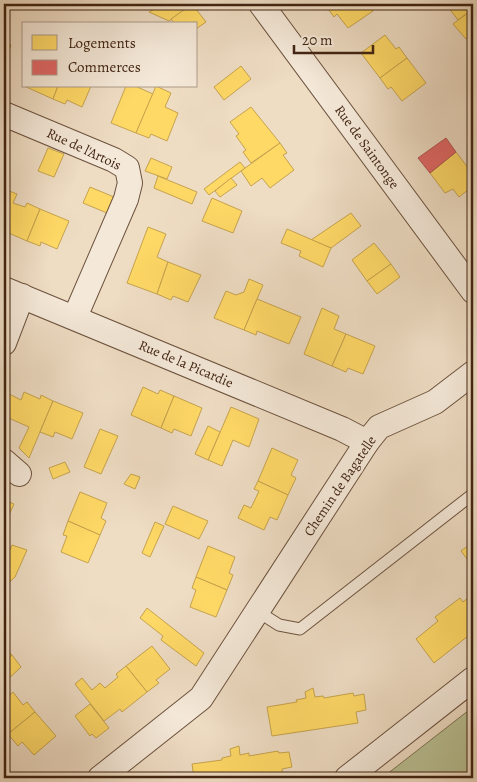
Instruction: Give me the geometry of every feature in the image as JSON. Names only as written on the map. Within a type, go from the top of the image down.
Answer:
[{"type":"street","name":"Rue de Saintonge","points":[[261,4],[473,291]]},
{"type":"street","name":"Rue de l'Artois","points":[[4,114],[114,160],[127,168],[130,183],[126,199],[76,317]]},
{"type":"street","name":"Rue de la Picardie","points":[[13,292],[342,429],[367,442]]},
{"type":"street","points":[[4,342],[13,292]]},
{"type":"street","name":"Chemin de Bagatelle","points":[[100,778],[201,698],[367,442],[379,427],[435,402],[473,373]]},
{"type":"street","points":[[346,778],[473,679]]},
{"type":"lane","points":[[257,611],[279,625],[300,629],[473,494]]},
{"type":"green space","points":[[473,707],[473,778],[382,778]]},
{"type":"building: Logements","points":[[161,4],[192,4],[169,21],[149,12]]},
{"type":"building: Logements","points":[[192,4],[206,22],[198,28],[198,22],[173,22],[171,19]]},
{"type":"building: Logements","points":[[328,4],[367,4],[373,11],[348,28],[337,14],[334,17],[326,6]]},
{"type":"building: Logements","points":[[454,4],[472,4],[473,9],[458,20],[449,8]]},
{"type":"building: Logements","points":[[473,9],[473,34],[466,39],[453,24]]},
{"type":"building: Logements","points":[[385,35],[396,49],[399,47],[407,58],[380,78],[361,53]]},
{"type":"building: Logements","points":[[4,42],[11,45],[4,64]]},
{"type":"building: Logements","points":[[407,58],[426,83],[402,101],[391,87],[388,89],[380,78]]},
{"type":"building: Logements","points":[[241,66],[251,79],[224,100],[214,87]]},
{"type":"building: Logements","points":[[28,88],[57,88],[53,99]]},
{"type":"building: Logements","points":[[57,88],[90,88],[82,107],[67,100],[65,104],[53,99]]},
{"type":"building: Logements","points":[[125,88],[140,88],[153,94],[136,133],[111,123]]},
{"type":"building: Logements","points":[[155,88],[160,88],[171,93],[165,107],[178,113],[167,141],[151,134],[149,138],[136,133]]},
{"type":"building: Logements","points":[[251,107],[280,143],[251,163],[243,152],[246,150],[236,136],[239,134],[230,122]]},
{"type":"building: Logements","points":[[280,143],[287,153],[283,155],[294,170],[270,188],[262,178],[251,186],[241,171]]},
{"type":"building: Logements","points":[[48,148],[64,154],[54,177],[38,171]]},
{"type":"building: Logements","points":[[456,152],[472,173],[469,177],[473,186],[459,197],[453,189],[445,193],[430,173]]},
{"type":"building: Logements","points":[[151,158],[172,167],[167,179],[145,171]]},
{"type":"building: Logements","points":[[240,162],[245,168],[209,195],[204,189]]},
{"type":"building: Logements","points":[[158,176],[197,192],[192,204],[154,188]]},
{"type":"building: Logements","points":[[231,178],[237,185],[220,197],[215,191]]},
{"type":"building: Logements","points":[[90,187],[114,197],[107,213],[83,203]]},
{"type":"building: Logements","points":[[4,189],[17,194],[13,203],[25,207],[27,203],[40,209],[27,241],[4,231]]},
{"type":"building: Logements","points":[[212,198],[242,211],[233,233],[202,221]]},
{"type":"building: Logements","points":[[40,209],[69,221],[57,249],[41,242],[40,246],[27,241]]},
{"type":"building: Logements","points":[[351,213],[361,226],[331,248],[311,240]]},
{"type":"building: Logements","points":[[148,227],[166,234],[157,257],[168,262],[157,294],[127,283]]},
{"type":"building: Logements","points":[[287,229],[331,248],[323,267],[299,256],[301,251],[281,243]]},
{"type":"building: Logements","points":[[374,243],[391,264],[367,281],[352,260]]},
{"type":"building: Logements","points":[[168,262],[201,275],[188,302],[173,296],[171,300],[157,294]]},
{"type":"building: Logements","points":[[391,264],[400,277],[377,294],[367,281]]},
{"type":"building: Logements","points":[[249,279],[263,285],[244,330],[214,318],[226,291],[236,295],[244,292]]},
{"type":"building: Logements","points":[[257,299],[301,317],[289,344],[257,331],[256,335],[244,330]]},
{"type":"building: Logements","points":[[322,308],[339,316],[334,329],[346,334],[332,366],[304,354]]},
{"type":"building: Logements","points":[[346,334],[375,346],[363,374],[348,368],[346,372],[332,366]]},
{"type":"building: Logements","points":[[143,387],[158,394],[160,390],[174,396],[161,428],[131,415]]},
{"type":"building: Logements","points":[[5,392],[21,400],[24,392],[40,399],[41,395],[53,401],[29,458],[19,448],[29,427],[4,416]]},
{"type":"building: Logements","points":[[174,396],[202,408],[191,436],[174,429],[172,433],[161,428]]},
{"type":"building: Logements","points":[[53,401],[83,413],[72,439],[55,432],[53,437],[40,432]]},
{"type":"building: Logements","points":[[231,407],[259,419],[249,447],[233,440],[222,466],[208,460]]},
{"type":"building: Logements","points":[[208,426],[220,432],[208,460],[195,454]]},
{"type":"building: Logements","points":[[100,429],[118,436],[101,474],[84,467]]},
{"type":"building: Logements","points":[[272,448],[298,460],[291,475],[296,478],[288,495],[258,481]]},
{"type":"building: Logements","points":[[65,462],[70,472],[53,479],[49,468]]},
{"type":"building: Logements","points":[[131,474],[140,477],[135,489],[124,484]]},
{"type":"building: Logements","points":[[258,481],[288,495],[277,520],[270,517],[264,530],[238,518],[244,505],[251,508],[259,491],[254,489]]},
{"type":"building: Logements","points":[[80,492],[107,503],[101,518],[106,521],[100,535],[68,521]]},
{"type":"building: Logements","points":[[4,500],[14,504],[4,526]]},
{"type":"building: Logements","points":[[173,506],[208,521],[199,539],[165,524]]},
{"type":"building: Logements","points":[[68,521],[100,535],[88,563],[61,552],[67,536],[63,535]]},
{"type":"building: Logements","points":[[155,522],[164,526],[150,557],[142,553]]},
{"type":"building: Logements","points":[[473,542],[473,567],[461,551]]},
{"type":"building: Logements","points":[[12,545],[27,550],[15,577],[4,587],[4,564]]},
{"type":"building: Logements","points":[[208,546],[235,557],[229,573],[233,575],[227,590],[196,577]]},
{"type":"building: Logements","points":[[196,577],[227,590],[216,617],[190,607],[196,590],[192,588]]},
{"type":"building: Logements","points":[[473,594],[473,632],[434,663],[416,639],[438,621],[435,617],[460,598],[463,602]]},
{"type":"building: Logements","points":[[147,608],[204,653],[196,666],[161,640],[163,636],[140,618]]},
{"type":"building: Logements","points":[[152,646],[170,669],[156,680],[159,683],[147,692],[126,666]]},
{"type":"building: Logements","points":[[4,648],[12,655],[4,663]]},
{"type":"building: Logements","points":[[12,655],[21,667],[4,683],[4,663]]},
{"type":"building: Logements","points":[[126,666],[147,692],[122,712],[120,709],[104,721],[75,684],[82,678],[92,690],[100,683],[105,688],[118,677],[116,674]]},
{"type":"building: Logements","points":[[313,688],[315,697],[323,696],[324,698],[353,693],[354,696],[364,694],[366,710],[356,712],[358,723],[272,736],[267,707],[297,702],[296,700],[306,698],[305,692]]},
{"type":"building: Logements","points":[[13,692],[23,705],[27,702],[35,712],[8,734],[4,729],[4,700]]},
{"type":"building: Logements","points":[[90,704],[109,728],[96,738],[92,734],[90,736],[75,716]]},
{"type":"building: Logements","points":[[35,712],[56,736],[34,755],[22,742],[18,746],[8,734]]},
{"type":"building: Logements","points":[[239,746],[240,755],[249,753],[249,756],[278,751],[279,753],[289,752],[292,767],[282,769],[283,778],[194,778],[192,764],[222,760],[222,758],[231,756],[230,749]]},
{"type":"building: Commerces","points":[[446,138],[456,152],[430,173],[418,158]]}]
